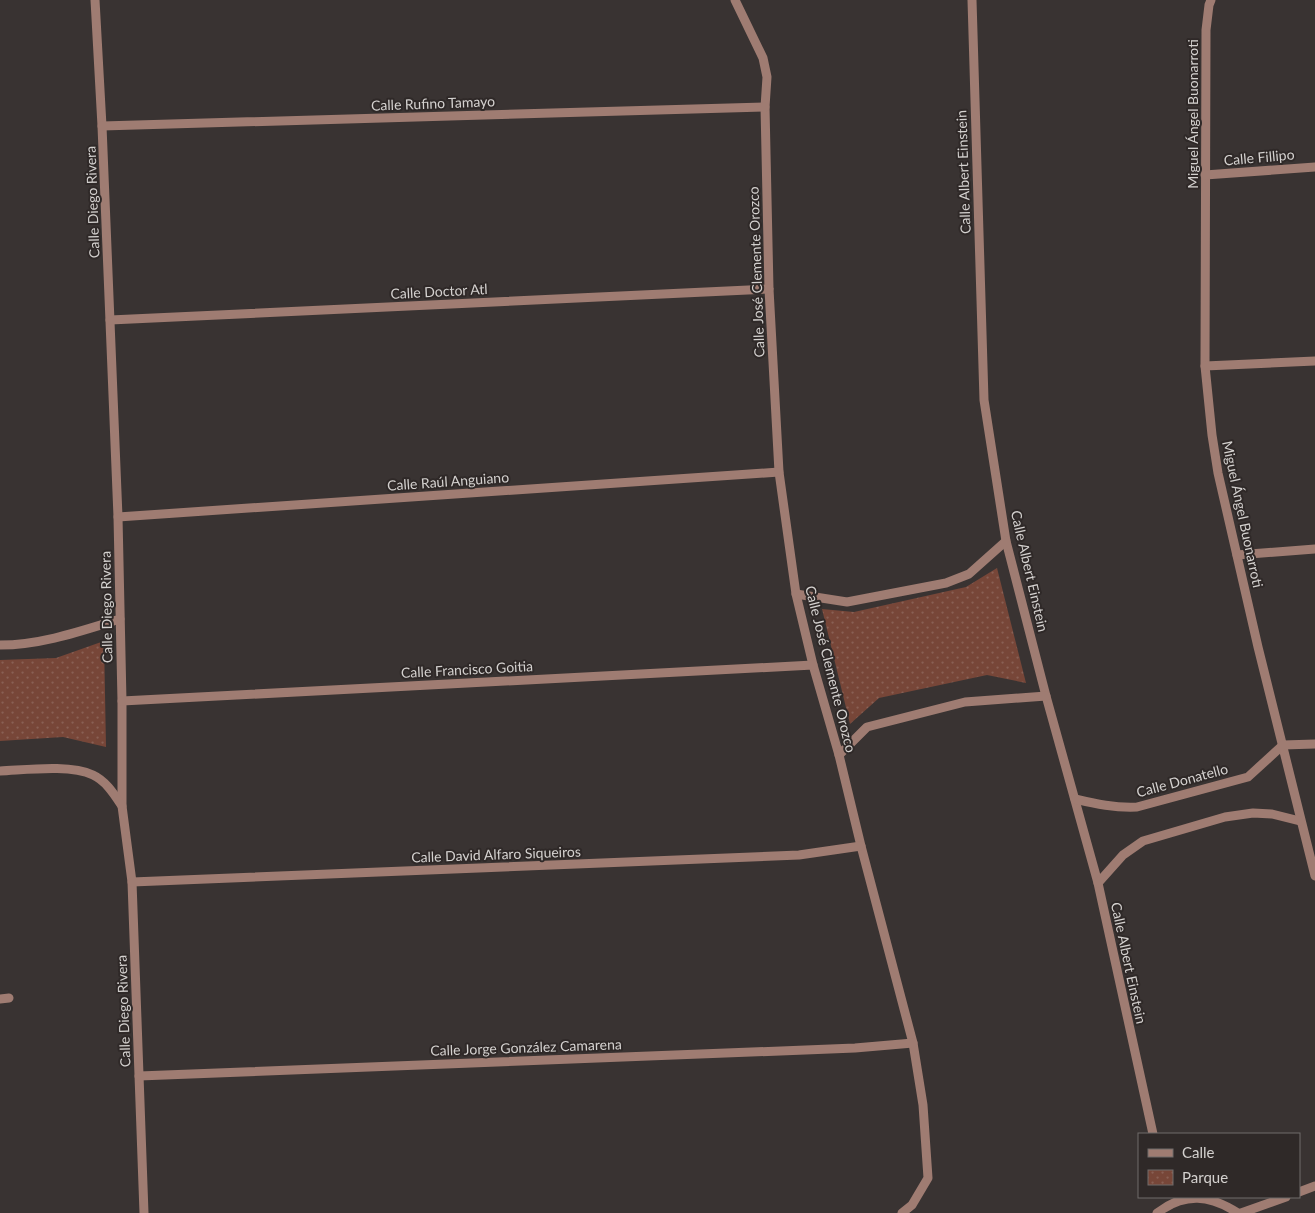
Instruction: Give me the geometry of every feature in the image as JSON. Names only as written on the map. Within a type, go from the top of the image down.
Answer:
[{"type":"street","name":"Calle Diego Rivera","points":[[95,0],[118,517],[122,806],[132,882],[144,1213]]},
{"type":"street","name":"Calle José Clemente Orozco","points":[[735,0],[763,58],[767,77],[765,107],[769,289],[780,472],[796,594],[913,1043],[923,1105],[928,1178],[912,1205],[902,1213]]},
{"type":"street","name":"Calle Albert Einstein","points":[[972,0],[984,400],[1006,541],[1046,696],[1098,883],[1153,1133]]},
{"type":"street","name":"Miguel Ángel Buonarroti","points":[[1211,0],[1206,30],[1205,366],[1212,435],[1218,473],[1258,647],[1315,876]]},
{"type":"street","name":"Calle Rufino Tamayo","points":[[102,126],[765,107]]},
{"type":"street","name":"Calle Fillipo","points":[[1206,176],[1315,167]]},
{"type":"street","name":"Calle Doctor Atl","points":[[110,320],[769,289]]},
{"type":"street","points":[[1205,366],[1315,361]]},
{"type":"street","name":"Calle Raúl Anguiano","points":[[118,517],[780,472]]},
{"type":"street","points":[[796,594],[847,602],[946,583],[968,574],[1006,541]]},
{"type":"street","points":[[1237,555],[1315,549]]},
{"type":"street","points":[[0,645],[22,645],[74,633],[120,619]]},
{"type":"street","name":"Calle Francisco Goitia","points":[[122,701],[813,665]]},
{"type":"street","points":[[839,755],[867,727],[965,702],[1046,696]]},
{"type":"street","points":[[1283,745],[1315,744]]},
{"type":"street","name":"Calle Donatello","points":[[1075,799],[1123,808],[1137,807],[1188,794],[1248,777],[1283,745]]},
{"type":"street","points":[[0,771],[62,768],[92,775],[108,786],[122,806]]},
{"type":"street","points":[[1098,883],[1123,855],[1143,841],[1225,817],[1253,813],[1272,814],[1300,821]]},
{"type":"street","name":"Calle David Alfaro Siqueiros","points":[[132,882],[799,855],[861,846]]},
{"type":"street","name":"Calle Jorge González Camarena","points":[[139,1076],[855,1048],[913,1043]]},
{"type":"street","points":[[1300,1192],[1315,1186]]},
{"type":"street","points":[[1157,1213],[1168,1200],[1206,1198],[1224,1204],[1240,1213],[1283,1198]]},
{"type":"green space","points":[[997,568],[1026,683],[987,675],[879,698],[850,724],[822,609],[854,612],[966,587]]},
{"type":"green space","points":[[104,641],[106,747],[63,737],[0,741],[0,660],[56,658]]}]
